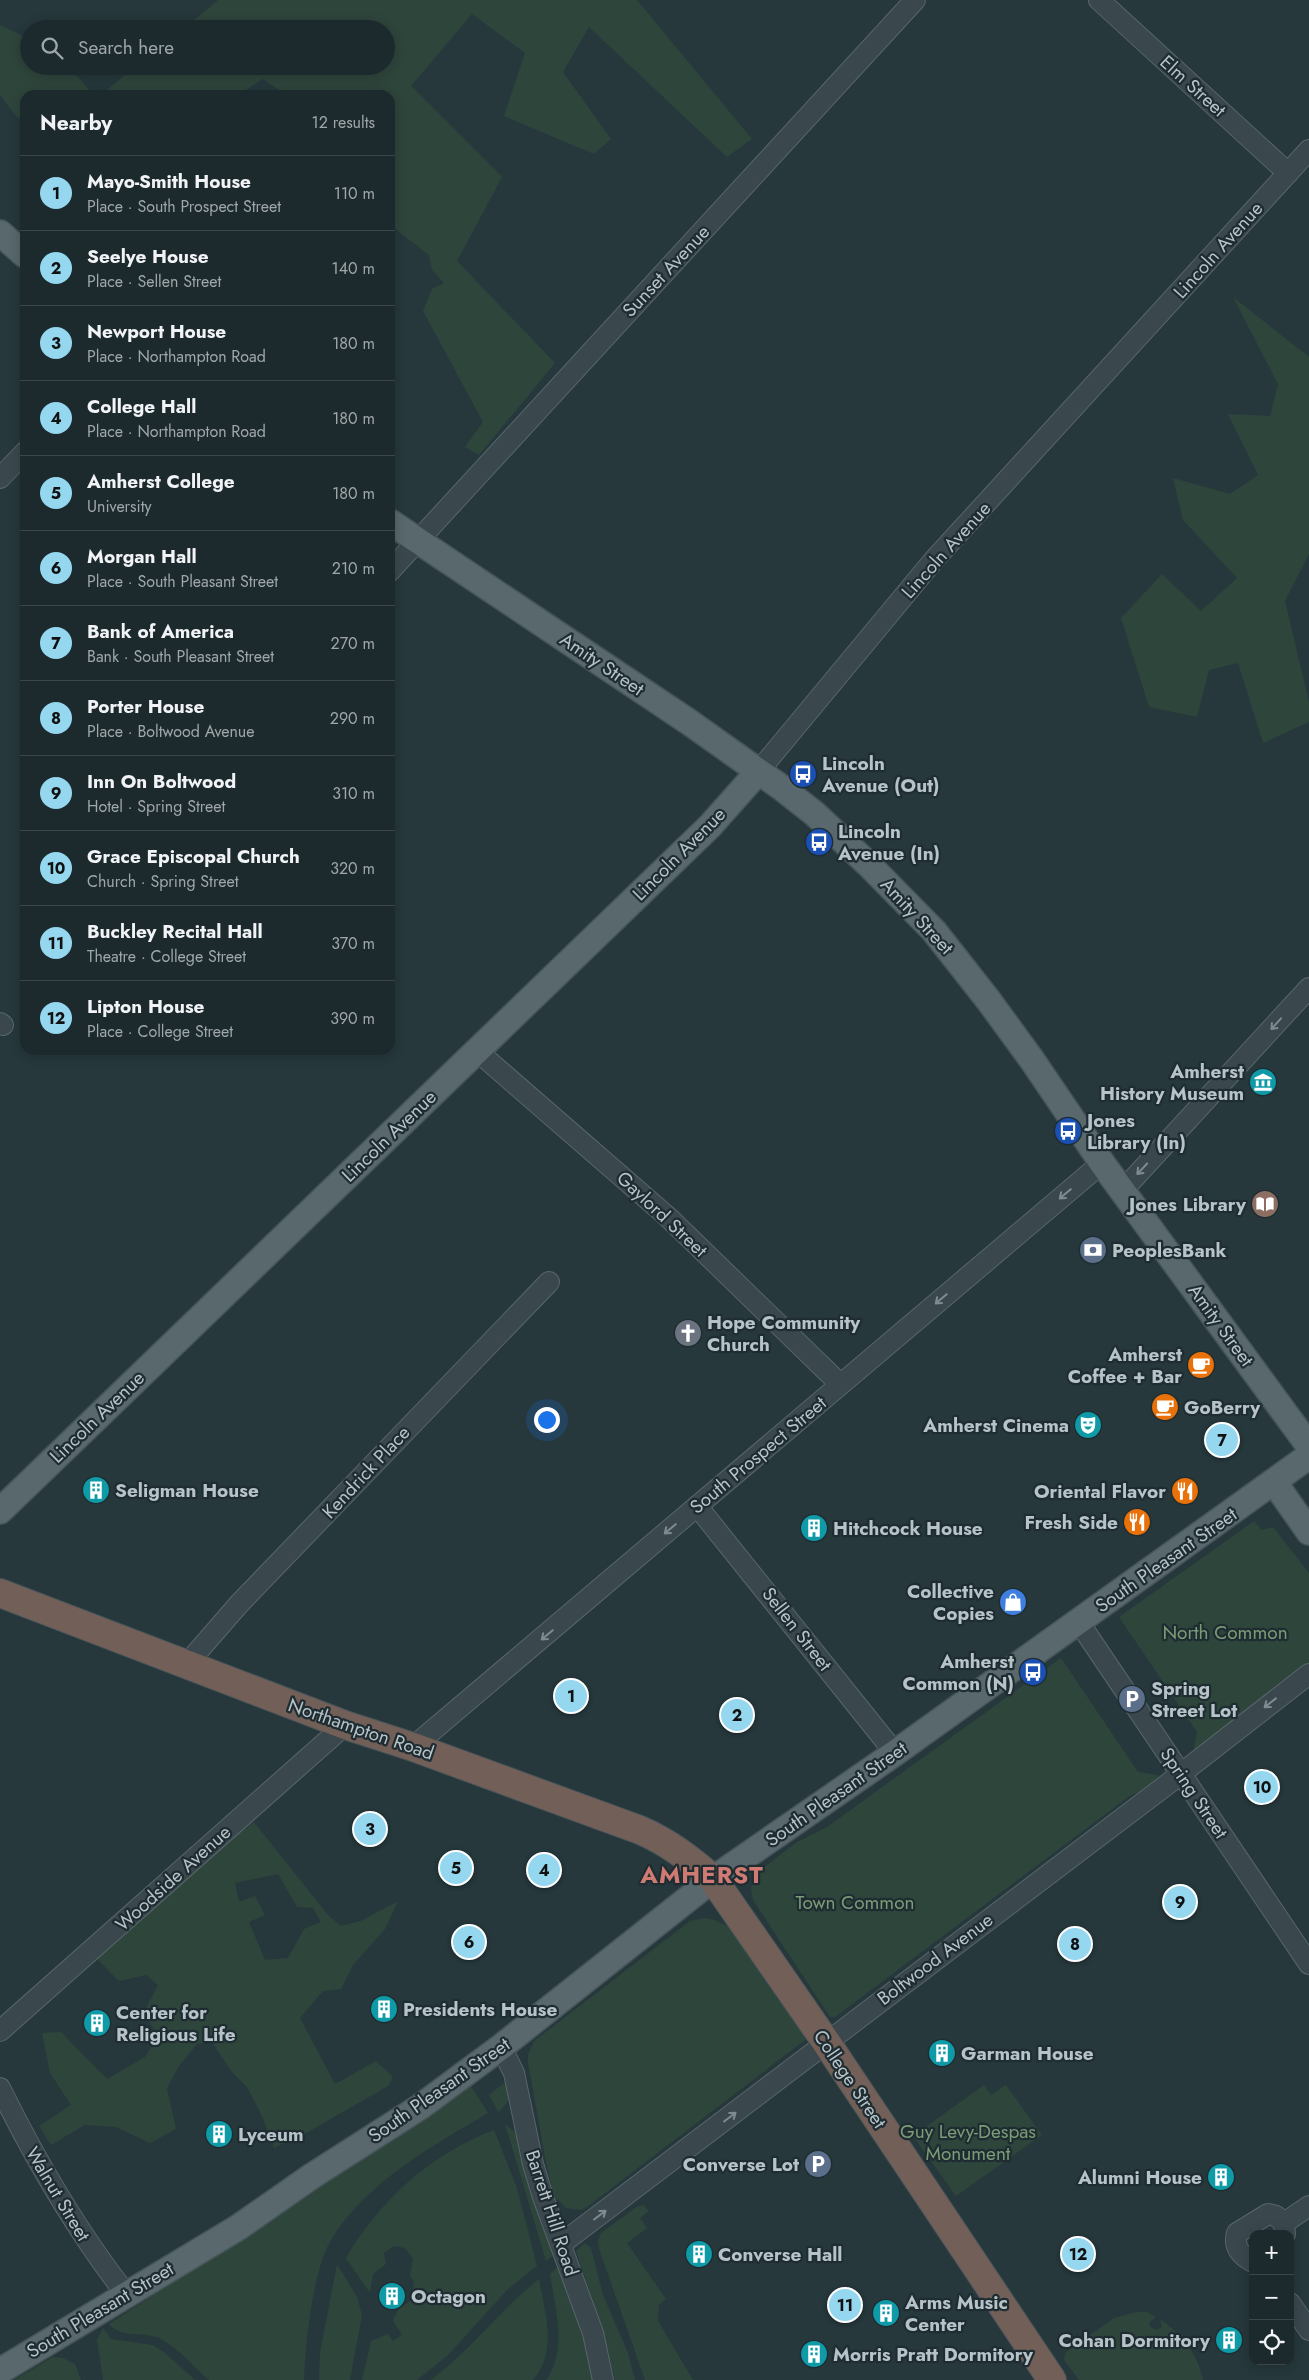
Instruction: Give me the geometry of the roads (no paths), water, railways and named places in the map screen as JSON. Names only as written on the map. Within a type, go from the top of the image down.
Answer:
[{"type":"highway","name":"Northampton Road","points":[[0,1593],[345,1725],[413,1747],[656,1837],[691,1860],[713,1879]]},
{"type":"highway","name":"College Street","points":[[713,1879],[826,2042],[1049,2379]]},
{"type":"main road","points":[[0,233],[20,251]]},
{"type":"main road","name":"Amity Street","points":[[395,526],[689,722],[815,814],[934,931],[1023,1046],[1102,1163],[1309,1446]]},
{"type":"main road","name":"Lincoln Avenue","points":[[0,1511],[710,826],[758,772]]},
{"type":"main road","name":"South Pleasant Street","points":[[0,2372],[239,2227],[312,2176],[420,2107],[501,2047],[713,1879],[895,1753],[1309,1456]]},
{"type":"main road","points":[[1274,1482],[1309,1532]]},
{"type":"street","name":"Sunset Avenue","points":[[395,566],[915,0]]},
{"type":"street","name":"Elm Street","points":[[1099,0],[1288,173]]},
{"type":"street","name":"Lincoln Avenue","points":[[758,772],[933,562],[1309,150]]},
{"type":"street","points":[[0,478],[20,457]]},
{"type":"street","points":[[1123,1190],[1309,988]]},
{"type":"street","name":"Gaylord Street","points":[[477,1051],[668,1217],[840,1384]]},
{"type":"street","name":"South Prospect Street","points":[[413,1747],[1102,1163]]},
{"type":"street","name":"Kendrick Place","points":[[186,1665],[239,1604],[549,1282]]},
{"type":"street","name":"Sellen Street","points":[[698,1506],[895,1753]]},
{"type":"street","name":"Spring Street","points":[[1078,1621],[1309,1964]]},
{"type":"street","name":"Boltwood Avenue","points":[[561,2244],[1181,1774],[1309,1674]]},
{"type":"street","name":"Woodside Avenue","points":[[0,2031],[345,1725]]},
{"type":"street","name":"Barrett Hill Road","points":[[501,2047],[514,2073],[533,2164],[593,2333],[603,2380]]},
{"type":"street","name":"Walnut Street","points":[[0,2088],[35,2156],[76,2227],[126,2294]]},
{"type":"street","points":[[1249,2259],[1238,2250],[1235,2241],[1237,2233],[1268,2214],[1276,2216],[1284,2229],[1309,2206]]},
{"type":"street","points":[[1294,2309],[1309,2330]]},
{"type":"place","name":"Lincoln Avenue (Out)","points":[[803,774]]},
{"type":"place","name":"Lincoln Avenue (In)","points":[[819,842]]},
{"type":"place","name":"Amherst History Museum","points":[[1263,1082]]},
{"type":"place","name":"Jones Library (In)","points":[[1068,1131]]},
{"type":"place","name":"Jones Library","points":[[1265,1204]]},
{"type":"place","name":"PeoplesBank","points":[[1093,1250]]},
{"type":"place","name":"Hope Community Church","points":[[688,1333]]},
{"type":"place","name":"Amherst Coffee + Bar","points":[[1201,1365]]},
{"type":"place","name":"GoBerry","points":[[1165,1407]]},
{"type":"place","name":"Amherst Cinema","points":[[1088,1425]]},
{"type":"place","name":"Bank of America","points":[[1222,1440]]},
{"type":"place","name":"Seligman House","points":[[96,1490]]},
{"type":"place","name":"Oriental Flavor","points":[[1185,1491]]},
{"type":"place","name":"Fresh Side","points":[[1137,1522]]},
{"type":"place","name":"Hitchcock House","points":[[814,1528]]},
{"type":"place","name":"Collective Copies","points":[[1013,1602]]},
{"type":"place","name":"Amherst Common (N)","points":[[1033,1672]]},
{"type":"place","name":"Mayo-Smith House","points":[[571,1696]]},
{"type":"place","name":"Spring Street Lot","points":[[1132,1699]]},
{"type":"place","name":"Seelye House","points":[[737,1715]]},
{"type":"place","name":"Grace Episcopal Church","points":[[1262,1787]]},
{"type":"place","name":"Newport House","points":[[370,1829]]},
{"type":"place","name":"Amherst College","points":[[456,1868]]},
{"type":"place","name":"College Hall","points":[[544,1870]]},
{"type":"place","name":"Inn On Boltwood","points":[[1180,1902]]},
{"type":"place","name":"Morgan Hall","points":[[469,1942]]},
{"type":"place","name":"Porter House","points":[[1075,1944]]},
{"type":"place","name":"Presidents House","points":[[384,2009]]},
{"type":"place","name":"Center for Religious Life","points":[[97,2023]]},
{"type":"place","name":"Garman House","points":[[942,2053]]},
{"type":"place","name":"Lyceum","points":[[219,2134]]},
{"type":"place","name":"Converse Lot","points":[[818,2164]]},
{"type":"place","name":"Alumni House","points":[[1221,2177]]},
{"type":"place","name":"Converse Hall","points":[[699,2254]]},
{"type":"place","name":"Lipton House","points":[[1078,2254]]},
{"type":"place","name":"Octagon","points":[[392,2296]]},
{"type":"place","name":"Buckley Recital Hall","points":[[845,2305]]},
{"type":"place","name":"Arms Music Center","points":[[886,2313]]},
{"type":"place","name":"Cohan Dormitory","points":[[1229,2340]]},
{"type":"place","name":"Morris Pratt Dormitory","points":[[814,2354]]},
{"type":"district","name":"AMHERST","points":[[702,1874]]},
{"type":"park label","name":"North Common","points":[[1225,1632]]},
{"type":"park label","name":"Town Common","points":[[855,1902]]},
{"type":"park label","name":"Guy Levy-Despas Monument","points":[[968,2142]]}]
